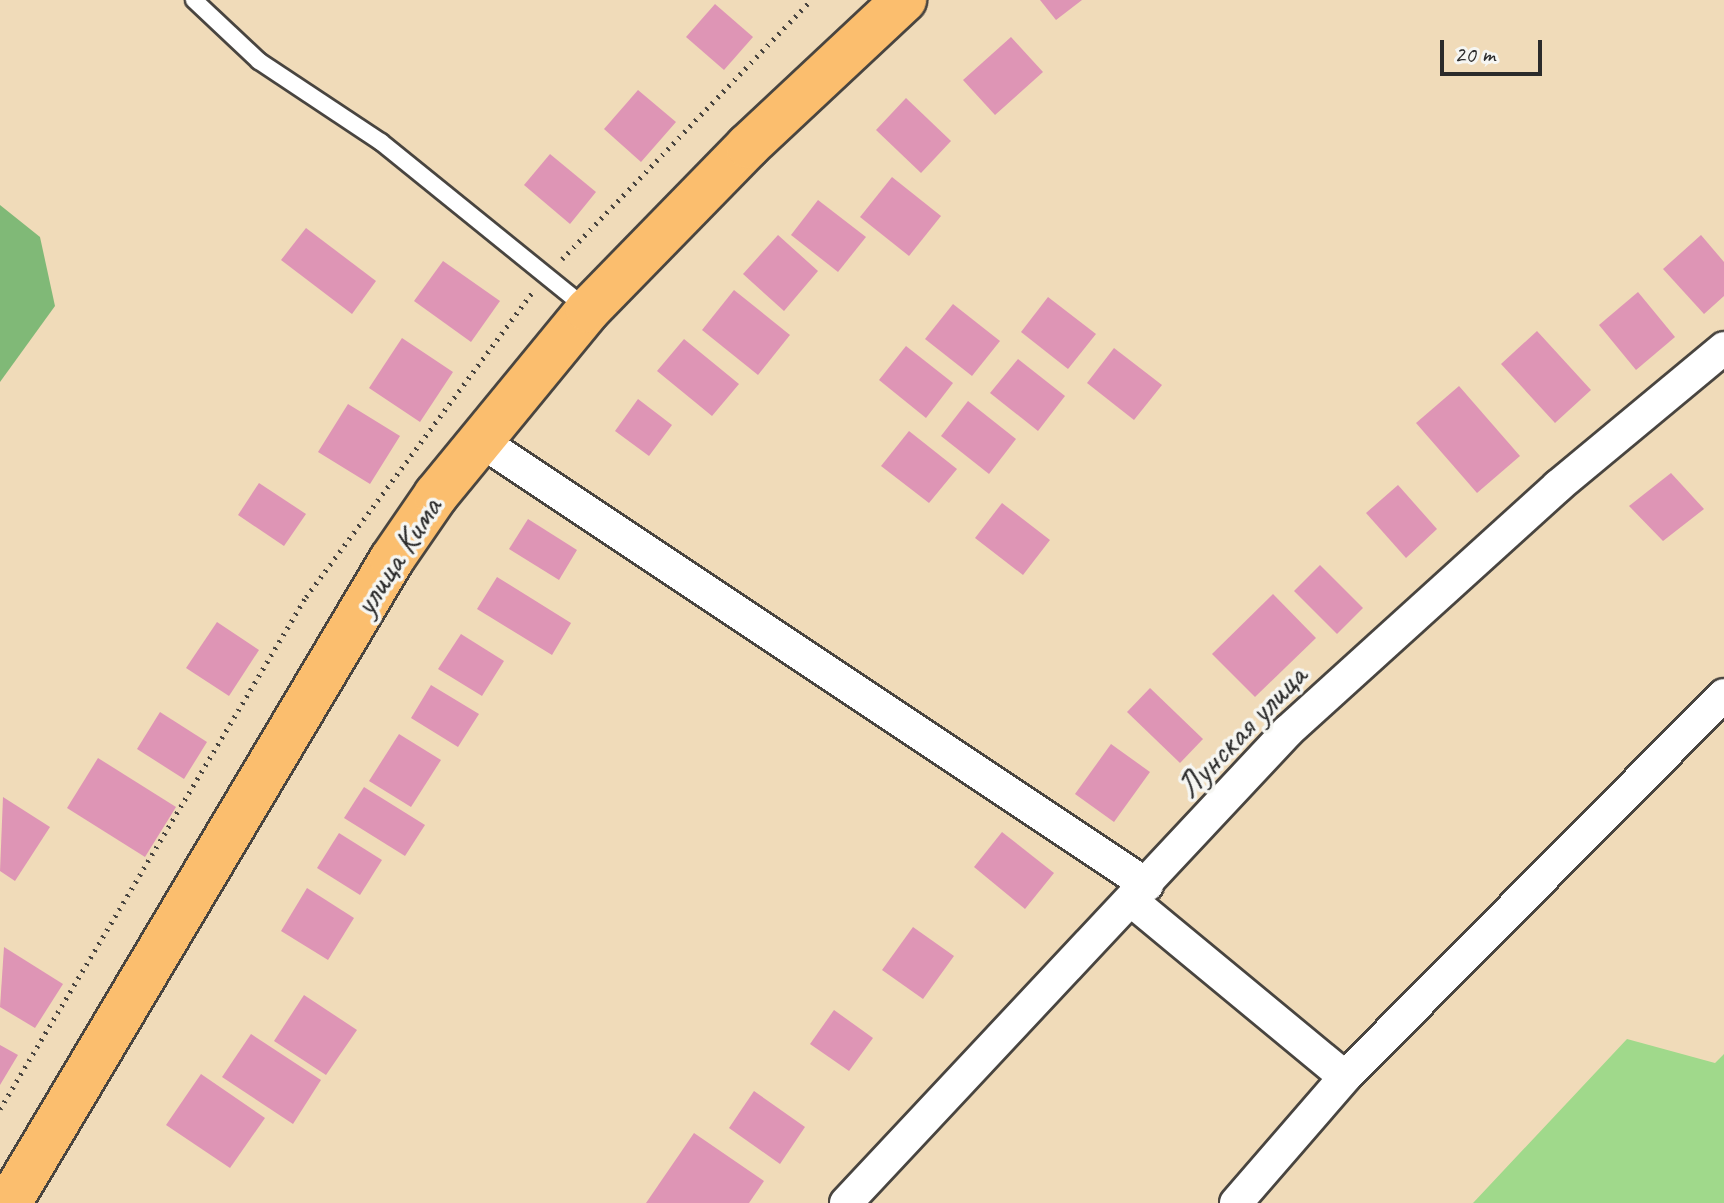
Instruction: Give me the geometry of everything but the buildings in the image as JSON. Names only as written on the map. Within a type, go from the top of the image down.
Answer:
[{"type":"main road","name":"улица Кима","points":[[9,1203],[392,559],[478,439],[588,310],[748,146],[904,0]]},
{"type":"street","name":"Лунская улица","points":[[846,1203],[1288,731],[1558,486],[1724,348]]},
{"type":"street","points":[[478,439],[1139,893],[1345,1077]]},
{"type":"street","points":[[1236,1203],[1345,1077],[1724,695]]},
{"type":"lane","points":[[194,0],[259,61],[381,142],[588,310]]},
{"type":"green space","points":[[0,205],[40,237],[55,306],[0,382]]},
{"type":"green space","points":[[1627,1039],[1715,1063],[1724,1054],[1724,1203],[1473,1203]]}]
